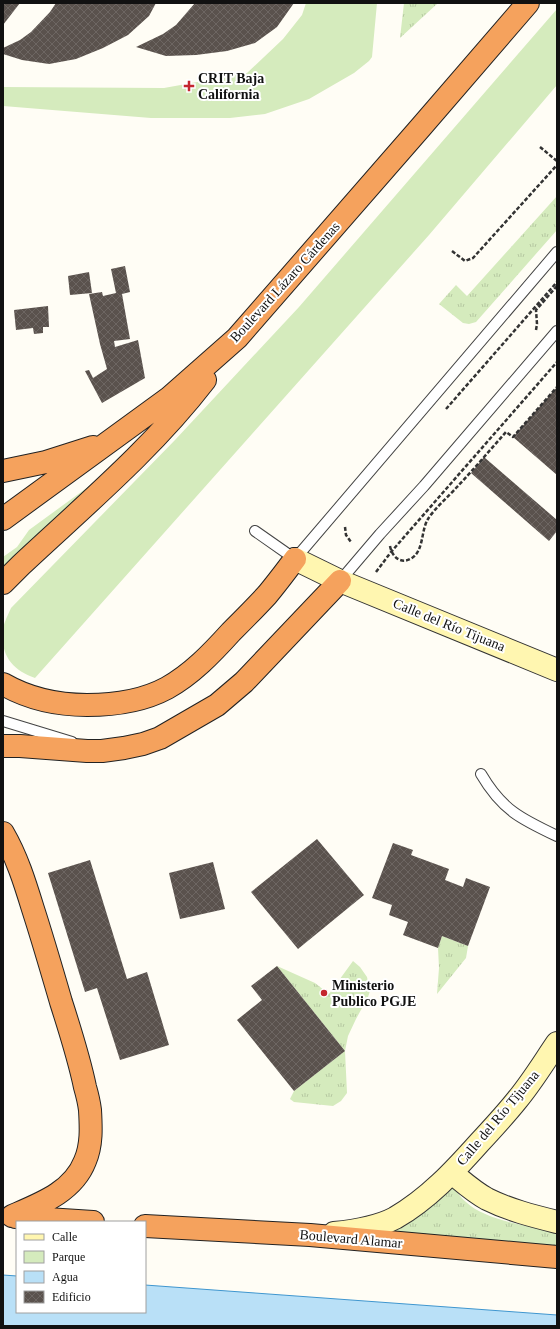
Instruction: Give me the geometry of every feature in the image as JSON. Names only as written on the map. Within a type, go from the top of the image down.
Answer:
[{"type":"highway","name":"Boulevard Lázaro Cárdenas","points":[[3,519],[169,398],[237,338],[528,3]]},
{"type":"highway","points":[[3,583],[157,437],[191,398],[237,338]]},
{"type":"highway","points":[[3,471],[46,462],[110,441]]},
{"type":"highway","points":[[3,684],[16,692],[35,698],[54,703],[77,706],[99,706],[126,702],[166,688],[186,676],[206,658],[267,594],[295,559]]},
{"type":"highway","points":[[3,746],[102,751],[136,746],[160,738],[217,706],[244,682],[340,581]]},
{"type":"highway","points":[[3,833],[21,868],[56,983],[81,1070],[90,1109],[91,1130],[89,1150],[85,1162],[79,1173],[71,1182],[60,1192],[45,1202],[8,1216]]},
{"type":"highway","points":[[8,1216],[79,1221]]},
{"type":"highway","name":"Boulevard Alamar","points":[[146,1226],[310,1235],[557,1257]]},
{"type":"street","points":[[295,559],[340,581]]},
{"type":"street","name":"Calle del Río Tijuana","points":[[340,581],[557,670]]},
{"type":"street","name":"Calle del Río Tijuana","points":[[310,1235],[360,1230],[395,1218],[422,1199],[452,1173],[517,1100],[557,1043]]},
{"type":"street","name":"Calle del Río Tijuana","points":[[452,1173],[475,1192],[487,1199],[519,1212],[557,1222]]},
{"type":"lane","points":[[255,531],[295,559],[557,252]]},
{"type":"lane","points":[[340,581],[557,331]]},
{"type":"lane","points":[[3,721],[102,751]]},
{"type":"lane","points":[[481,774],[495,796],[510,810],[519,817],[557,836]]},
{"type":"path","points":[[540,147],[557,161]]},
{"type":"path","points":[[452,250],[465,261],[473,258],[557,165]]},
{"type":"path","points":[[442,414],[557,282]]},
{"type":"path","points":[[536,331],[536,310],[557,286]]},
{"type":"path","points":[[363,591],[391,552],[557,362]]},
{"type":"path","points":[[471,473],[506,432],[513,437],[557,387]]},
{"type":"path","points":[[348,522],[345,528],[346,535],[351,542],[356,537]]},
{"type":"green space","points":[[306,3],[377,3],[372,57],[354,73],[309,99],[265,114],[230,118],[151,118],[3,106],[3,87],[164,88],[247,73],[283,39],[302,15]]},
{"type":"green space","points":[[404,3],[438,3],[400,38]]},
{"type":"green space","points":[[557,9],[557,85],[429,235],[35,678],[20,671],[9,660],[4,646],[4,626],[11,608],[175,440],[299,307]]},
{"type":"green space","points":[[557,196],[557,230],[476,322],[469,324],[463,323],[439,304],[456,285],[467,296]]},
{"type":"green space","points":[[103,476],[3,570],[3,557],[17,547],[29,530]]},
{"type":"green space","points":[[442,936],[468,946],[466,958],[437,994],[439,968],[438,948]]},
{"type":"green space","points":[[353,961],[360,967],[367,977],[370,991],[348,1036],[345,1051],[277,966],[315,983],[329,994]]},
{"type":"green space","points":[[345,1051],[347,1093],[341,1101],[333,1106],[294,1102],[290,1099],[294,1091]]},
{"type":"green space","points":[[450,1182],[464,1200],[485,1214],[509,1222],[557,1232],[557,1248],[385,1234]]},
{"type":"water","points":[[3,1275],[16,1276],[16,1313],[146,1313],[146,1285],[557,1315],[557,1326],[3,1326]]},
{"type":"building","points":[[3,3],[20,3],[3,25]]},
{"type":"building","points":[[56,3],[156,3],[149,16],[128,35],[103,48],[76,59],[49,64],[22,60],[3,54],[3,48],[20,40],[31,32],[50,12]]},
{"type":"building","points":[[195,3],[294,3],[277,27],[255,43],[227,51],[196,55],[166,56],[136,47],[163,34],[176,25]]},
{"type":"building","points":[[125,266],[130,292],[122,294],[130,339],[114,341],[115,347],[138,340],[145,378],[102,403],[85,371],[89,370],[93,378],[107,369],[89,294],[102,292],[103,296],[116,293],[111,269]]},
{"type":"building","points":[[89,272],[92,293],[70,295],[68,276]]},
{"type":"building","points":[[48,306],[49,327],[43,327],[43,333],[34,334],[33,328],[16,330],[14,310]]},
{"type":"building","points":[[557,387],[557,475],[513,437]]},
{"type":"building","points":[[484,457],[557,520],[557,531],[549,541],[471,473]]},
{"type":"building","points":[[317,839],[364,895],[298,949],[251,892]]},
{"type":"building","points":[[393,843],[413,850],[411,855],[449,869],[445,880],[463,887],[466,878],[490,887],[468,946],[442,936],[438,948],[403,935],[408,922],[389,915],[392,905],[372,898]]},
{"type":"building","points":[[90,860],[127,979],[147,972],[169,1045],[120,1060],[97,988],[85,992],[48,873]]},
{"type":"building","points":[[213,862],[225,909],[180,919],[169,873]]},
{"type":"building","points":[[277,966],[345,1051],[294,1091],[237,1020],[262,1000],[251,986]]},
{"type":"place","name":"CRIT Baja California","points":[[189,86]]},
{"type":"place","name":"Ministerio Publico PGJE","points":[[324,993]]}]
